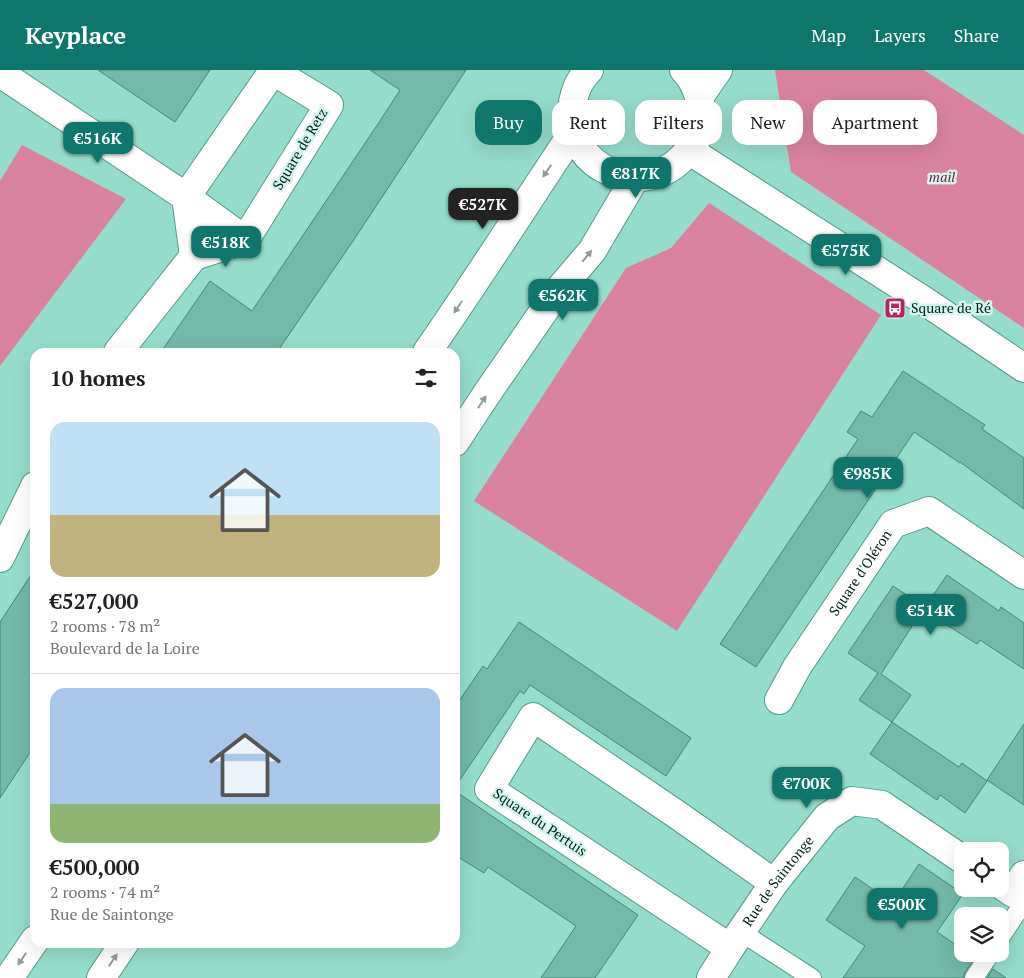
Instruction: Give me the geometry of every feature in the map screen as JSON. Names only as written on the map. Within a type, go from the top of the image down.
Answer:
[{"type":"street","points":[[581,145],[587,156],[601,167],[617,175],[635,178],[656,175],[675,166],[690,151],[699,133],[702,114],[700,96],[691,77],[684,70]]},
{"type":"street","points":[[700,96],[718,70]]},
{"type":"street","name":"Square de Retz","points":[[186,197],[272,71],[329,106],[245,240]]},
{"type":"street","points":[[573,100],[581,72]]},
{"type":"street","points":[[0,73],[186,197],[245,240]]},
{"type":"street","points":[[430,348],[565,145]]},
{"type":"street","points":[[690,151],[926,302],[1024,368]]},
{"type":"street","points":[[460,434],[557,292],[592,251],[635,178]]},
{"type":"street","points":[[186,197],[194,256]]},
{"type":"street","points":[[121,348],[194,256],[245,240]]},
{"type":"street","points":[[0,558],[30,496]]},
{"type":"street","name":"Square d'Oléron","points":[[779,700],[797,667],[893,524],[929,512],[1024,575]]},
{"type":"street","name":"Square du Pertuis","points":[[736,940],[489,789],[533,717],[676,814],[774,884]]},
{"type":"street","name":"Rue de Saintonge","points":[[711,978],[774,884],[827,817],[852,801],[882,805],[954,854]]},
{"type":"street","points":[[9,978],[30,947]]},
{"type":"street","points":[[101,978],[121,948]]},
{"type":"lane","points":[[1009,913],[1017,891]]},
{"type":"lane","points":[[736,940],[812,978]]},
{"type":"lane","points":[[974,978],[985,962]]},
{"type":"green space","name":"mail","points":[[775,70],[924,70],[1024,135],[1024,328],[791,172],[787,145],[803,145],[803,100],[780,100]]},
{"type":"green space","points":[[22,145],[126,199],[0,366],[0,181]]},
{"type":"green space","points":[[709,203],[881,315],[677,631],[474,501],[626,268],[671,248]]},
{"type":"building","points":[[98,70],[210,70],[175,122]]},
{"type":"building","points":[[370,70],[466,70],[280,348],[164,348],[210,281],[252,311],[400,90]]},
{"type":"building","points":[[903,371],[985,425],[982,429],[1024,458],[1024,509],[960,462],[914,432],[756,667],[720,644],[858,439],[847,432],[861,411],[872,417]]},
{"type":"building","points":[[947,575],[999,611],[1001,607],[1024,623],[1024,669],[980,640],[977,644],[923,610],[924,608],[881,674],[911,695],[892,722],[859,700],[878,673],[848,653],[893,586],[925,607]]},
{"type":"building","points":[[30,577],[30,753],[0,798],[0,622]]},
{"type":"building","points":[[519,622],[691,738],[666,776],[530,685],[524,694],[520,691],[460,780],[460,700],[483,666],[487,669]]},
{"type":"building","points":[[892,722],[959,767],[962,763],[987,781],[965,813],[940,795],[937,800],[870,754]]},
{"type":"building","points":[[1024,724],[1024,805],[987,780]]},
{"type":"building","points":[[460,794],[638,915],[595,978],[541,978],[576,926],[488,867],[484,873],[460,858]]},
{"type":"building","points":[[919,864],[954,888],[954,897],[961,897],[937,932],[954,944],[954,962],[972,962],[963,978],[843,978],[865,946],[826,920],[855,877],[893,903]]},
{"type":"building","points":[[993,969],[1006,978],[987,978]]},
{"type":"place","name":"Square de Ré","points":[[895,308]]}]
